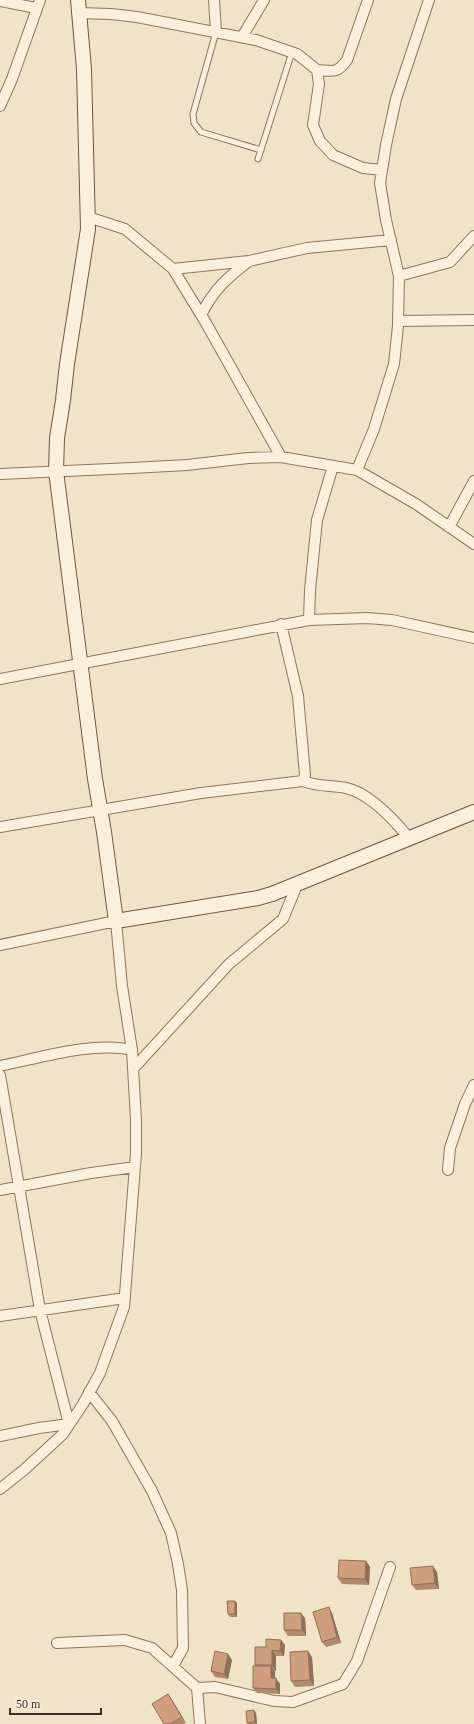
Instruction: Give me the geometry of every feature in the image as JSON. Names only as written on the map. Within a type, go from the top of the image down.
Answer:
[{"type":"street","points":[[214,0],[216,32]]},
{"type":"street","points":[[242,37],[264,0]]},
{"type":"street","points":[[0,1489],[25,1470],[63,1434],[100,1373],[124,1307],[135,1167],[136,1126],[132,1050],[122,986],[116,921],[100,811],[56,471],[57,438],[88,229],[84,69],[78,7],[256,40],[298,54],[317,70],[333,71],[341,68],[347,60],[368,0]]},
{"type":"street","points":[[357,470],[374,429],[394,364],[398,321],[399,276],[380,183],[386,145],[396,99],[429,0]]},
{"type":"street","points":[[0,1],[38,4],[12,79],[0,106]]},
{"type":"street","points":[[317,70],[320,84],[314,125],[320,141],[333,155],[363,168],[382,170]]},
{"type":"street","points":[[88,217],[125,229],[173,269],[201,315],[281,457]]},
{"type":"street","points":[[399,276],[450,262],[474,236]]},
{"type":"street","points":[[173,269],[249,261],[307,248],[391,240]]},
{"type":"street","points":[[201,315],[210,298],[228,277],[249,261]]},
{"type":"street","points":[[398,321],[474,320]]},
{"type":"street","points":[[0,474],[179,465],[248,458],[281,457],[357,470],[416,504],[474,544]]},
{"type":"street","points":[[310,620],[310,590],[318,520],[333,466]]},
{"type":"street","points":[[449,527],[474,481]]},
{"type":"street","points":[[0,679],[281,624],[310,620],[367,618],[392,620],[474,638]]},
{"type":"street","points":[[281,624],[301,714],[306,776],[303,781]]},
{"type":"street","points":[[0,826],[100,811],[201,793],[303,781],[317,786],[348,788],[362,794],[384,812],[409,838]]},
{"type":"street","points":[[0,945],[116,921],[258,898],[298,885],[474,812]]},
{"type":"street","points":[[133,1069],[229,964],[283,919],[298,885]]},
{"type":"street","points":[[0,1066],[90,1048],[119,1047],[132,1050]]},
{"type":"street","points":[[0,1075],[20,1185],[40,1310],[69,1424]]},
{"type":"street","points":[[448,1170],[450,1148],[465,1104],[474,1086]]},
{"type":"street","points":[[0,1190],[20,1185],[135,1167]]},
{"type":"street","points":[[0,1316],[125,1298]]},
{"type":"street","points":[[89,1392],[112,1421],[152,1491],[171,1533],[182,1590],[183,1648],[173,1666]]},
{"type":"street","points":[[0,1436],[69,1424]]},
{"type":"street","points":[[197,1688],[215,1687],[274,1701],[293,1702],[343,1684],[357,1661],[390,1567]]},
{"type":"street","points":[[57,1643],[125,1640],[152,1648],[197,1688],[200,1724]]},
{"type":"lane","points":[[216,32],[193,114],[194,124],[201,132],[261,150]]},
{"type":"lane","points":[[258,159],[292,52]]},
{"type":"building","points":[[339,1560],[366,1561],[365,1579],[338,1578]]},
{"type":"building","points":[[433,1566],[435,1583],[412,1585],[410,1568]]},
{"type":"building","points":[[227,1601],[235,1601],[235,1614],[228,1614]]},
{"type":"building","points":[[329,1607],[337,1637],[322,1642],[313,1612]]},
{"type":"building","points":[[284,1613],[301,1613],[302,1630],[284,1630]]},
{"type":"building","points":[[266,1639],[281,1640],[280,1651],[272,1650],[272,1665],[255,1665],[255,1647],[266,1647]]},
{"type":"building","points":[[215,1651],[228,1654],[224,1674],[211,1671]]},
{"type":"building","points":[[308,1651],[310,1680],[291,1681],[290,1652]]},
{"type":"building","points":[[253,1666],[271,1666],[271,1678],[276,1678],[276,1689],[253,1688]]},
{"type":"building","points":[[168,1694],[182,1717],[170,1724],[164,1724],[152,1704]]},
{"type":"building","points":[[254,1710],[255,1722],[247,1723],[246,1711]]}]
